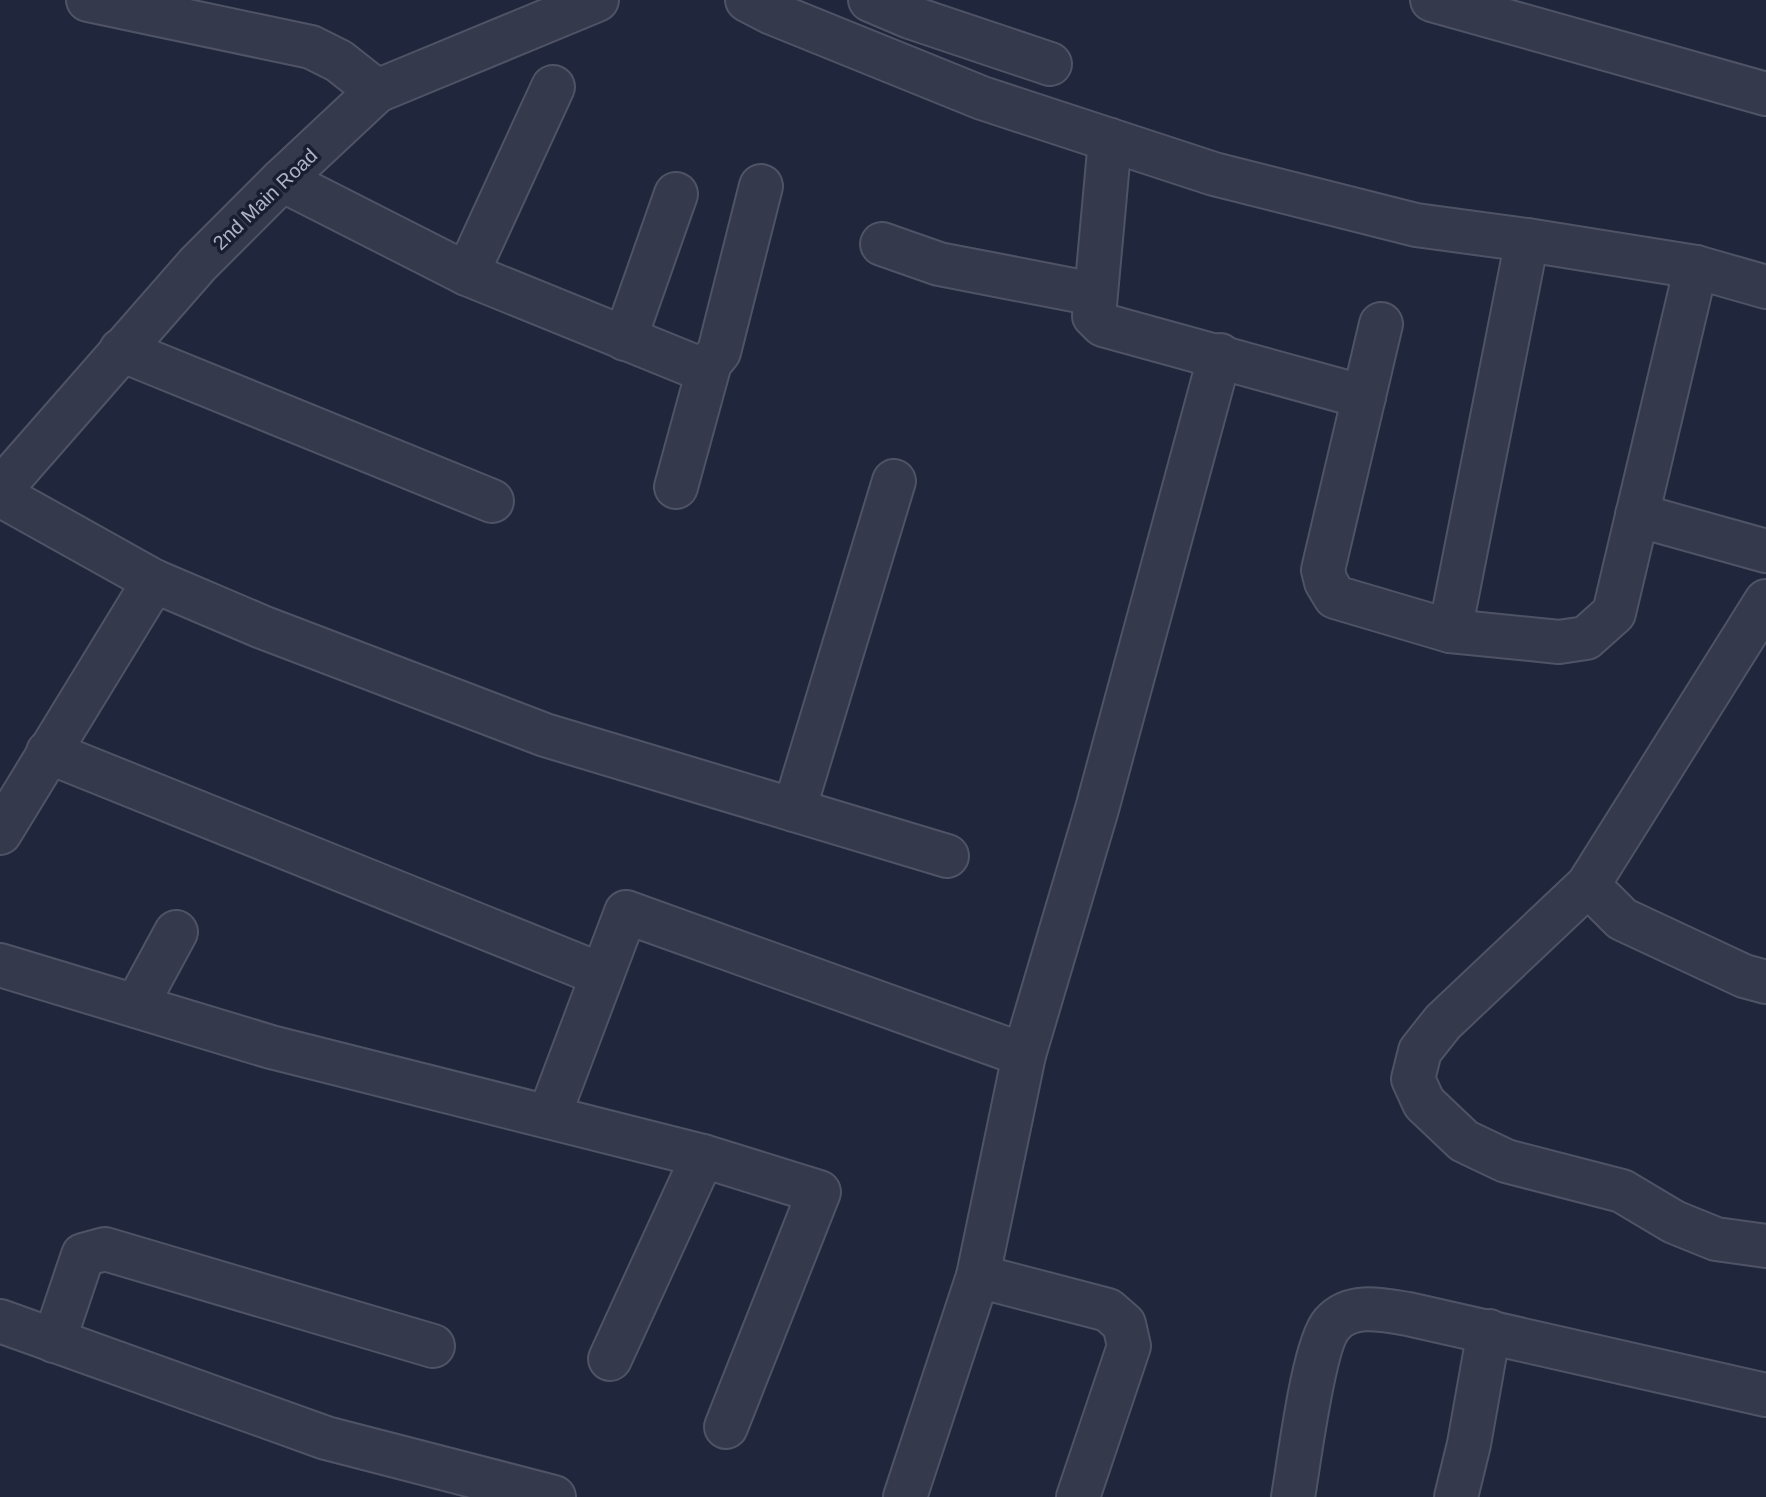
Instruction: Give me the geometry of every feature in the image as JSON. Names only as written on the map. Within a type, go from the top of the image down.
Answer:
[{"type":"street","points":[[88,0],[311,47],[339,61],[377,91]]},
{"type":"street","name":"2nd Main Road","points":[[0,492],[198,264],[377,91],[597,0]]},
{"type":"street","points":[[747,0],[982,98],[1214,174],[1416,225],[1696,267],[1766,287]]},
{"type":"street","points":[[870,0],[910,17],[1050,64]]},
{"type":"street","points":[[1432,0],[1766,94]]},
{"type":"street","points":[[467,274],[553,87]]},
{"type":"street","points":[[1110,140],[1094,316],[1103,325],[1364,397]]},
{"type":"street","points":[[282,180],[467,274],[696,367],[710,363]]},
{"type":"street","points":[[676,487],[710,363],[719,352],[761,186]]},
{"type":"street","points":[[625,339],[676,194]]},
{"type":"street","points":[[1450,631],[1527,240]]},
{"type":"street","points":[[882,244],[939,264],[1094,294]]},
{"type":"street","points":[[1381,324],[1323,570],[1335,597],[1450,631],[1559,642],[1586,638],[1614,613],[1696,267]]},
{"type":"street","points":[[121,350],[492,501]]},
{"type":"street","points":[[905,1497],[978,1276],[1024,1055],[1097,809],[1220,355]]},
{"type":"street","points":[[794,810],[894,481]]},
{"type":"street","points":[[0,492],[154,581],[262,627],[545,735],[947,856]]},
{"type":"street","points":[[1637,515],[1766,551]]},
{"type":"street","points":[[0,833],[154,581]]},
{"type":"street","points":[[1766,601],[1588,885],[1443,1022],[1420,1051],[1413,1079],[1424,1103],[1464,1141],[1506,1161],[1622,1191],[1674,1222],[1716,1239],[1766,1246]]},
{"type":"street","points":[[48,752],[602,975]]},
{"type":"street","points":[[1588,885],[1622,919],[1744,976],[1766,982]]},
{"type":"street","points":[[549,1116],[626,912],[1024,1055]]},
{"type":"street","points":[[136,1006],[176,932]]},
{"type":"street","points":[[0,965],[271,1047],[703,1156],[819,1192],[726,1427]]},
{"type":"street","points":[[610,1359],[703,1156]]},
{"type":"street","points":[[54,1341],[83,1255],[105,1249],[433,1346]]},
{"type":"street","points":[[978,1276],[1108,1310],[1124,1324],[1129,1346],[1078,1497]]},
{"type":"street","points":[[1293,1497],[1317,1358],[1331,1324],[1349,1313],[1371,1308],[1489,1331],[1766,1395]]},
{"type":"street","points":[[0,1321],[326,1438],[554,1497]]},
{"type":"street","points":[[1456,1497],[1469,1444],[1489,1331]]}]
